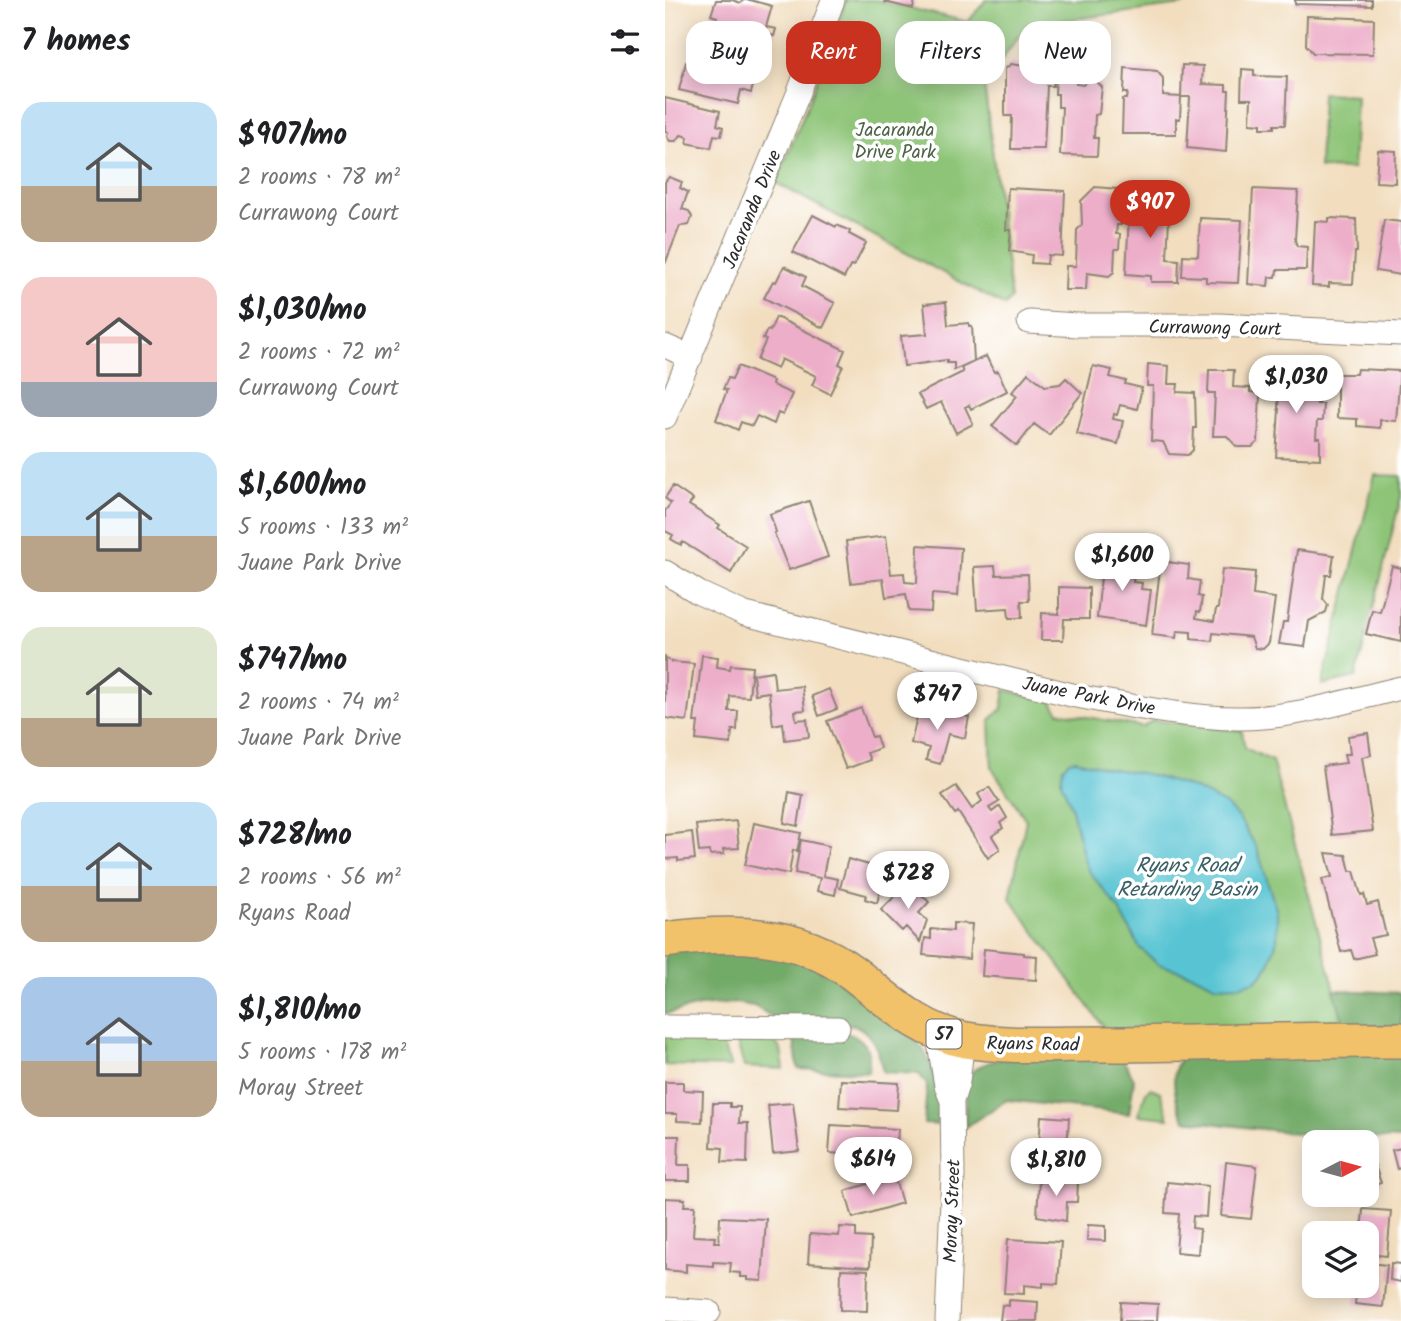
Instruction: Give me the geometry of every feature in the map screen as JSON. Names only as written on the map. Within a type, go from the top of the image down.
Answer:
[{"type":"main road","name":"Ryans Road","points":[[665,940],[720,934],[747,935],[771,937],[805,946],[841,965],[911,1018],[950,1035],[985,1042],[1067,1044],[1394,1040]]},
{"type":"street","name":"Jacaranda Drive","points":[[665,417],[799,92],[833,0]]},
{"type":"street","name":"Currawong Court","points":[[1029,322],[1077,326],[1219,325],[1401,334]]},
{"type":"street","points":[[665,346],[691,357]]},
{"type":"street","name":"Juane Park Drive","points":[[665,572],[723,605],[745,614],[1117,703],[1240,719],[1305,710],[1401,688]]},
{"type":"street","points":[[665,1027],[838,1028]]},
{"type":"street","name":"Moray Street","points":[[947,1321],[953,1175],[952,1101],[958,1082],[950,1035]]},
{"type":"street","points":[[665,1309],[710,1307]]},
{"type":"green space","name":"Jacaranda Drive Park","points":[[846,0],[876,0],[964,21],[895,21],[895,84],[984,84],[1011,299],[1005,306],[776,183],[816,84],[881,84],[881,21],[838,21]]},
{"type":"green space","name":"Jacaranda Drive Park","points":[[986,0],[1182,0],[1183,5],[1058,21],[1019,21],[1019,36],[1005,55],[1005,21],[969,21]]},
{"type":"green space","points":[[1322,93],[1356,95],[1353,169],[1319,168]]},
{"type":"green space","points":[[1375,475],[1401,476],[1401,497],[1356,677],[1322,685]]},
{"type":"green space","points":[[1005,690],[1051,701],[1059,712],[1143,727],[1153,720],[1242,731],[1245,748],[1272,761],[1345,1027],[1106,1030],[1010,898],[1026,820],[992,768],[990,720],[1002,709]]},
{"type":"green space","points":[[752,947],[823,969],[912,1036],[932,1067],[944,1125],[924,1124],[927,1085],[919,1074],[883,1072],[872,1039],[855,1025],[776,1019],[754,1006],[736,1003],[699,1006],[665,1014],[665,950]]},
{"type":"green space","points":[[1334,990],[1401,993],[1401,1026],[1345,1027]]},
{"type":"green space","points":[[840,1032],[855,1036],[865,1044],[869,1056],[868,1072],[798,1069],[794,1040],[796,1036]]},
{"type":"green space","points":[[665,1033],[720,1039],[731,1067],[665,1065]]},
{"type":"green space","points":[[771,1037],[781,1050],[784,1069],[744,1067],[736,1038]]},
{"type":"green space","points":[[1401,1052],[1401,1139],[1379,1138],[1379,1130],[1302,1130],[1302,1134],[1185,1120],[1176,1098],[1174,1080],[1181,1058]]},
{"type":"green space","points":[[1008,1058],[1123,1060],[1134,1079],[1129,1114],[1007,1100],[965,1127],[966,1087],[972,1072],[980,1066]]},
{"type":"green space","points":[[1151,1088],[1160,1092],[1169,1118],[1138,1115],[1146,1092]]},
{"type":"water","name":"Ryans Road Retarding Basin","points":[[1076,760],[1146,774],[1193,788],[1225,804],[1238,817],[1257,848],[1277,912],[1277,940],[1269,964],[1255,981],[1241,985],[1217,986],[1194,975],[1158,964],[1140,948],[1119,909],[1088,870],[1084,859],[1071,805],[1061,782],[1063,767],[1069,761]]},
{"type":"building","points":[[716,0],[741,3],[743,0],[750,0],[772,6],[768,21],[716,21],[717,17],[711,15]]},
{"type":"building","points":[[915,0],[913,9],[885,2]]},
{"type":"building","points":[[1295,0],[1372,0],[1372,6],[1295,4]]},
{"type":"building","points":[[1307,16],[1374,19],[1373,54],[1313,53],[1306,45]]},
{"type":"building","points":[[686,62],[686,84],[753,84],[751,93],[741,90],[738,104],[679,90]]},
{"type":"building","points":[[1011,64],[1019,65],[1019,84],[1053,84],[1047,86],[1044,149],[1011,149],[1012,116],[1005,116],[1005,69]]},
{"type":"building","points":[[1182,65],[1203,66],[1202,84],[1226,85],[1226,91],[1229,91],[1226,152],[1187,148],[1190,97],[1181,97]]},
{"type":"building","points":[[1125,68],[1157,71],[1163,78],[1163,96],[1181,97],[1176,134],[1122,134],[1123,99],[1127,99],[1128,93],[1124,93]]},
{"type":"building","points":[[1242,69],[1254,70],[1254,76],[1287,77],[1285,125],[1261,128],[1261,124],[1250,123],[1251,99],[1241,99]]},
{"type":"building","points":[[1056,84],[1099,84],[1102,87],[1099,114],[1095,115],[1094,138],[1098,138],[1097,156],[1060,155],[1062,107],[1058,107],[1058,94],[1055,94]]},
{"type":"building","points":[[665,98],[720,111],[717,125],[723,127],[721,136],[714,135],[711,148],[687,143],[688,137],[681,135],[676,141],[670,141],[668,132],[665,131]]},
{"type":"building","points":[[1378,150],[1396,151],[1395,183],[1376,182]]},
{"type":"building","points":[[669,177],[682,182],[680,188],[688,192],[682,209],[689,211],[692,217],[689,225],[680,226],[665,264],[665,182]]},
{"type":"building","points":[[1095,187],[1117,189],[1117,210],[1122,210],[1121,225],[1117,225],[1116,234],[1120,234],[1119,249],[1115,249],[1114,272],[1109,276],[1087,273],[1086,290],[1065,290],[1066,266],[1076,266],[1077,230],[1082,225],[1081,201]]},
{"type":"building","points":[[1008,188],[1065,191],[1062,256],[1048,255],[1047,264],[1031,263],[1032,255],[1009,251],[1011,230],[1006,230]]},
{"type":"building","points":[[1253,189],[1298,191],[1295,240],[1297,246],[1307,247],[1306,270],[1277,270],[1276,277],[1269,277],[1268,286],[1248,284]]},
{"type":"building","points":[[1130,195],[1170,198],[1167,259],[1179,260],[1178,282],[1151,282],[1151,276],[1126,274]]},
{"type":"building","points":[[813,215],[850,231],[849,234],[866,243],[844,278],[793,252]]},
{"type":"building","points":[[1200,218],[1242,220],[1238,283],[1206,282],[1206,277],[1182,276],[1183,255],[1198,256]]},
{"type":"building","points":[[1329,218],[1356,219],[1357,252],[1353,284],[1329,283],[1329,287],[1312,286],[1315,221],[1329,222]]},
{"type":"building","points":[[1384,220],[1401,222],[1401,275],[1376,271]]},
{"type":"building","points":[[784,266],[806,277],[802,286],[835,303],[823,328],[764,298]]},
{"type":"building","points":[[946,302],[948,325],[969,323],[969,326],[972,326],[974,361],[954,370],[954,363],[947,363],[947,360],[904,366],[901,336],[927,334],[924,304]]},
{"type":"building","points":[[776,317],[845,350],[839,364],[843,366],[830,394],[812,385],[816,376],[781,359],[777,369],[757,360],[766,340],[763,339]]},
{"type":"building","points":[[986,356],[994,372],[998,371],[1007,391],[971,409],[969,405],[965,407],[973,424],[956,433],[941,402],[926,409],[918,394],[963,372],[961,368]]},
{"type":"building","points":[[1274,361],[1299,363],[1297,388],[1301,386],[1318,389],[1317,404],[1323,404],[1322,421],[1317,421],[1316,438],[1320,438],[1320,459],[1276,457],[1279,386],[1273,386]]},
{"type":"building","points":[[1148,364],[1169,366],[1168,384],[1178,384],[1177,392],[1195,393],[1196,428],[1193,450],[1188,455],[1169,454],[1163,442],[1151,441],[1153,386],[1147,386]]},
{"type":"building","points":[[738,366],[773,381],[772,385],[792,394],[783,415],[778,413],[774,424],[757,416],[752,426],[741,422],[738,430],[716,420],[727,390],[723,389]]},
{"type":"building","points":[[1093,366],[1112,370],[1110,377],[1142,388],[1137,409],[1120,405],[1117,415],[1114,414],[1113,419],[1123,421],[1118,444],[1077,434]]},
{"type":"building","points":[[1357,369],[1400,371],[1396,421],[1380,420],[1380,428],[1357,426],[1357,419],[1337,418],[1337,374],[1356,374]]},
{"type":"building","points":[[1209,370],[1234,370],[1233,387],[1250,388],[1250,392],[1260,393],[1258,442],[1252,447],[1237,447],[1227,436],[1213,436],[1215,393],[1208,393]]},
{"type":"building","points":[[1028,373],[1045,386],[1060,384],[1066,378],[1082,393],[1049,435],[1034,424],[1017,446],[992,426],[1017,396],[1012,392]]},
{"type":"building","points":[[673,486],[693,500],[689,505],[746,546],[731,573],[683,542],[681,545],[671,539],[673,535],[665,531],[665,511],[671,503],[665,498]]},
{"type":"building","points":[[809,501],[828,557],[789,570],[774,533],[776,532],[770,514]]},
{"type":"building","points":[[886,536],[891,574],[904,573],[905,582],[917,583],[918,545],[961,548],[958,596],[932,594],[931,612],[909,611],[906,594],[886,597],[883,579],[851,583],[846,541]]},
{"type":"building","points":[[1297,550],[1334,555],[1331,575],[1326,575],[1323,599],[1328,605],[1326,612],[1309,621],[1305,647],[1279,644],[1283,622],[1287,622]]},
{"type":"building","points":[[1103,556],[1135,560],[1133,582],[1142,583],[1141,589],[1151,590],[1146,625],[1097,618]]},
{"type":"building","points":[[1161,561],[1189,565],[1188,579],[1200,581],[1198,596],[1202,597],[1200,612],[1197,611],[1196,618],[1214,621],[1218,609],[1222,569],[1255,572],[1253,595],[1275,598],[1269,643],[1263,649],[1255,648],[1251,637],[1213,633],[1212,641],[1191,639],[1191,632],[1177,631],[1176,638],[1152,635]]},
{"type":"building","points":[[995,566],[996,575],[1028,574],[1029,601],[1021,601],[1022,618],[1009,618],[1008,608],[977,610],[974,567]]},
{"type":"building","points":[[1392,566],[1401,568],[1401,642],[1366,634],[1372,610],[1380,612]]},
{"type":"building","points":[[1059,587],[1089,588],[1089,619],[1064,619],[1063,640],[1041,640],[1042,613],[1059,614]]},
{"type":"building","points":[[702,655],[718,657],[717,667],[752,667],[749,697],[730,696],[729,711],[738,711],[737,730],[732,730],[731,744],[696,740],[698,722],[694,722]]},
{"type":"building","points":[[665,657],[671,662],[694,664],[687,721],[665,718]]},
{"type":"building","points":[[773,671],[775,689],[802,686],[805,710],[795,711],[796,720],[807,719],[809,737],[785,740],[783,723],[773,725],[769,692],[755,694],[753,674]]},
{"type":"building","points":[[829,689],[837,709],[819,716],[812,696]]},
{"type":"building","points":[[861,708],[872,737],[876,736],[880,748],[867,753],[870,760],[846,769],[827,721]]},
{"type":"building","points":[[919,708],[951,716],[952,713],[969,717],[965,738],[948,734],[940,764],[926,760],[929,748],[911,743]]},
{"type":"building","points":[[1368,733],[1371,755],[1362,757],[1373,831],[1332,835],[1323,766],[1346,763],[1344,754],[1350,754],[1348,736]]},
{"type":"building","points":[[956,786],[972,809],[982,801],[978,794],[989,787],[999,802],[989,808],[992,812],[1000,806],[1007,818],[1000,823],[1003,828],[992,836],[1000,849],[988,858],[958,812],[955,814],[942,795]]},
{"type":"building","points":[[789,792],[803,795],[798,826],[784,823]]},
{"type":"building","points":[[736,821],[739,848],[723,849],[724,854],[710,855],[709,851],[699,852],[696,825]]},
{"type":"building","points":[[754,823],[801,833],[797,851],[793,850],[789,874],[745,865]]},
{"type":"building","points":[[692,832],[695,859],[665,859],[665,835]]},
{"type":"building","points":[[801,840],[829,846],[823,876],[838,879],[835,895],[817,891],[820,878],[795,873]]},
{"type":"building","points":[[1326,853],[1346,855],[1350,871],[1354,871],[1367,905],[1378,902],[1386,935],[1370,938],[1375,954],[1354,959],[1351,950],[1341,952],[1322,879],[1332,877]]},
{"type":"building","points":[[848,859],[876,867],[874,873],[884,876],[877,903],[865,899],[866,895],[840,888]]},
{"type":"building","points":[[909,882],[929,902],[919,913],[927,920],[920,942],[906,927],[902,931],[881,910]]},
{"type":"building","points":[[953,923],[972,924],[969,959],[923,955],[925,938],[931,939],[931,929],[953,931]]},
{"type":"building","points":[[984,949],[1037,956],[1036,980],[982,976]]},
{"type":"building","points":[[841,1080],[899,1083],[897,1110],[839,1107]]},
{"type":"building","points":[[665,1082],[683,1082],[683,1090],[703,1091],[702,1122],[677,1121],[677,1114],[665,1114]]},
{"type":"building","points":[[713,1103],[730,1103],[730,1107],[740,1107],[739,1123],[748,1123],[747,1163],[722,1162],[723,1148],[711,1147]]},
{"type":"building","points":[[793,1103],[799,1151],[773,1154],[768,1105]]},
{"type":"building","points":[[1041,1116],[1069,1118],[1066,1165],[1038,1163]]},
{"type":"building","points":[[831,1125],[898,1129],[896,1158],[846,1152],[829,1153]]},
{"type":"building","points":[[665,1136],[679,1136],[678,1165],[690,1165],[690,1181],[665,1181]]},
{"type":"building","points":[[1401,1148],[1401,1168],[1397,1169],[1392,1150]]},
{"type":"building","points":[[1226,1162],[1257,1166],[1251,1219],[1221,1216]]},
{"type":"building","points":[[894,1176],[902,1203],[853,1218],[845,1191]]},
{"type":"building","points":[[1039,1180],[1078,1182],[1077,1202],[1067,1202],[1066,1221],[1037,1216]]},
{"type":"building","points":[[1167,1182],[1208,1186],[1206,1217],[1193,1216],[1192,1228],[1200,1229],[1198,1254],[1176,1252],[1179,1214],[1165,1213]]},
{"type":"building","points":[[665,1198],[685,1199],[684,1206],[695,1206],[693,1236],[715,1237],[714,1242],[719,1242],[720,1217],[766,1219],[762,1281],[747,1280],[747,1277],[740,1277],[740,1273],[730,1272],[731,1263],[713,1262],[713,1266],[686,1264],[686,1272],[665,1270]]},
{"type":"building","points":[[1363,1209],[1391,1211],[1387,1256],[1379,1255],[1379,1221],[1362,1221]]},
{"type":"building","points":[[1088,1225],[1106,1226],[1106,1241],[1087,1240]]},
{"type":"building","points":[[840,1227],[856,1228],[856,1237],[871,1238],[870,1267],[808,1263],[810,1234],[839,1236]]},
{"type":"building","points":[[1008,1239],[1061,1242],[1058,1284],[1043,1283],[1043,1287],[1024,1285],[1024,1294],[1004,1293]]},
{"type":"building","points":[[1391,1263],[1401,1264],[1401,1282],[1390,1280]]},
{"type":"building","points":[[1379,1264],[1387,1265],[1383,1307],[1355,1304],[1356,1298],[1379,1298]]},
{"type":"building","points":[[841,1269],[868,1270],[867,1311],[840,1310]]},
{"type":"building","points":[[1009,1300],[1038,1302],[1037,1321],[1000,1321],[1002,1305],[1009,1306]]},
{"type":"building","points":[[1121,1302],[1158,1304],[1157,1321],[1120,1321]]}]
